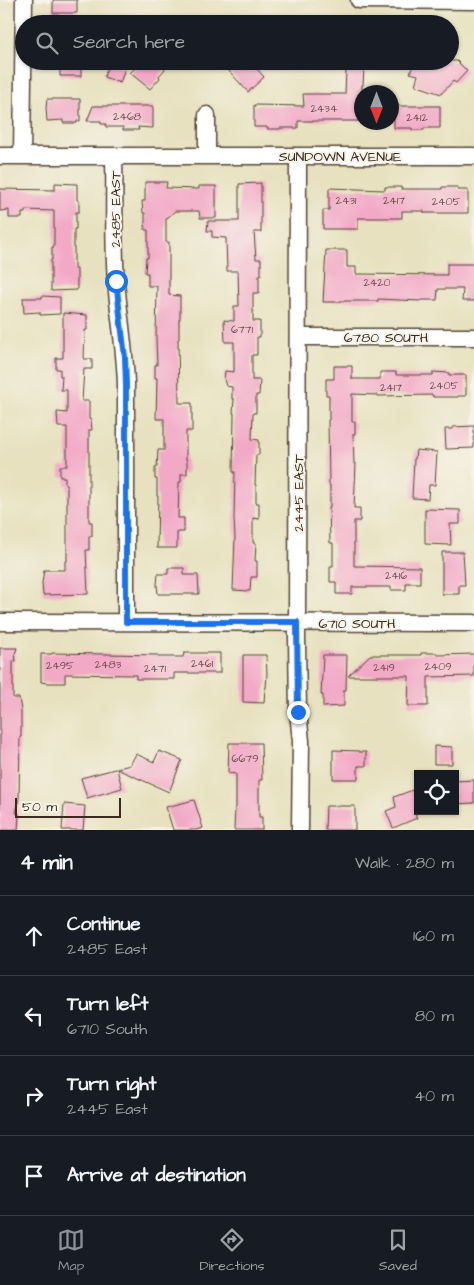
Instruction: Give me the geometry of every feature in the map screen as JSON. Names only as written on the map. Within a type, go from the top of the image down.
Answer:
[{"type":"street","points":[[24,0],[24,15]]},
{"type":"street","points":[[360,0],[474,0]]},
{"type":"street","points":[[22,156],[23,70]]},
{"type":"street","points":[[207,115],[207,156]]},
{"type":"street","name":"SUNDOWN AVENUE","points":[[0,156],[474,156]]},
{"type":"street","name":"2485 EAST","points":[[114,156],[116,281],[125,357],[126,384],[126,622]]},
{"type":"street","name":"2445 EAST","points":[[298,156],[297,622],[300,830]]},
{"type":"street","name":"6780 SOUTH","points":[[298,337],[474,338]]},
{"type":"street","name":"6710 SOUTH","points":[[0,622],[474,623]]},
{"type":"building","points":[[53,0],[77,0],[77,13],[53,13]]},
{"type":"building","points":[[459,63],[467,71],[456,83],[453,81],[441,94],[415,85],[418,75],[410,73],[411,70],[459,70]]},
{"type":"building","points":[[60,70],[81,70],[81,76],[60,76]]},
{"type":"building","points":[[107,70],[124,70],[120,83],[104,77]]},
{"type":"building","points":[[133,70],[164,70],[150,89],[130,73]]},
{"type":"building","points":[[228,70],[258,70],[264,77],[248,92]]},
{"type":"building","points":[[346,70],[364,70],[363,85],[354,85],[354,121],[298,121],[298,128],[267,129],[267,127],[254,127],[254,105],[304,106],[303,94],[345,94]]},
{"type":"building","points":[[47,99],[80,99],[80,121],[77,121],[77,123],[63,123],[63,120],[47,121]]},
{"type":"building","points":[[93,106],[153,106],[153,128],[138,127],[139,130],[123,130],[123,127],[106,127],[106,124],[101,124],[101,121],[87,121]]},
{"type":"building","points":[[399,106],[440,106],[440,128],[412,130],[412,128],[399,128]]},
{"type":"building","points":[[145,182],[167,182],[166,188],[199,189],[199,186],[216,186],[216,218],[200,218],[199,211],[175,211],[166,219],[166,242],[169,242],[169,295],[180,296],[178,339],[179,403],[192,403],[192,431],[186,431],[187,474],[181,474],[181,482],[179,482],[178,518],[184,518],[184,532],[177,532],[177,548],[157,548],[158,496],[155,468],[157,467],[158,450],[164,450],[164,419],[156,419],[157,286],[148,286],[148,273],[145,273],[146,258],[148,258],[148,230],[145,230],[145,213],[143,213],[142,201],[145,201]]},
{"type":"building","points":[[55,183],[77,184],[79,212],[76,212],[76,229],[74,229],[74,269],[77,269],[77,290],[51,291],[54,211],[25,210],[25,213],[22,213],[22,218],[9,218],[9,210],[0,211],[0,189],[55,190]]},
{"type":"building","points":[[261,183],[261,232],[254,232],[256,259],[261,259],[261,275],[259,275],[259,293],[253,293],[253,321],[260,321],[260,337],[257,337],[257,355],[252,355],[252,380],[260,380],[259,395],[256,395],[256,413],[253,413],[252,439],[259,440],[259,455],[256,455],[255,485],[256,503],[259,503],[259,519],[253,518],[253,543],[256,543],[255,561],[257,561],[257,577],[251,577],[250,591],[233,590],[235,537],[235,472],[233,472],[234,399],[232,399],[232,387],[226,386],[224,379],[225,371],[234,372],[234,342],[225,342],[224,320],[234,321],[234,306],[239,306],[238,271],[227,271],[226,238],[212,237],[212,231],[207,231],[208,221],[239,221],[239,184]]},
{"type":"building","points":[[385,187],[442,189],[442,187],[458,187],[458,190],[468,190],[468,213],[402,211],[402,218],[358,218],[358,229],[323,229],[323,210],[329,210],[329,188],[385,190]]},
{"type":"building","points":[[326,250],[347,250],[347,267],[356,267],[356,274],[447,275],[447,264],[474,264],[474,301],[462,301],[463,289],[438,289],[437,300],[378,299],[378,301],[323,302]]},
{"type":"building","points":[[42,296],[60,297],[60,314],[40,315],[40,312],[24,313],[23,298],[42,298]]},
{"type":"building","points":[[63,313],[87,315],[84,359],[92,359],[92,369],[84,369],[82,401],[89,401],[89,419],[91,420],[92,430],[89,430],[89,522],[92,522],[92,536],[89,536],[89,550],[86,550],[88,594],[43,595],[44,570],[65,570],[65,561],[67,561],[67,485],[65,485],[65,477],[60,477],[60,466],[67,466],[67,427],[58,427],[57,412],[67,413],[67,390],[61,390],[62,376],[60,376],[60,369],[56,369],[56,358],[63,358]]},
{"type":"building","points":[[334,366],[352,366],[352,379],[380,379],[380,372],[396,372],[396,375],[433,375],[433,372],[449,373],[449,375],[466,375],[466,396],[433,397],[433,395],[378,396],[352,394],[352,422],[355,422],[355,434],[353,434],[354,464],[356,464],[354,508],[360,508],[360,521],[354,521],[354,566],[420,567],[420,583],[406,583],[406,590],[391,590],[391,587],[352,587],[352,594],[336,594],[336,582],[330,582],[330,566],[333,566],[333,543],[330,543],[329,395],[326,395],[326,379],[334,379]]},
{"type":"building","points":[[474,426],[474,448],[446,449],[445,429]]},
{"type":"building","points":[[416,450],[437,452],[435,485],[429,485],[428,499],[412,498]]},
{"type":"building","points":[[425,509],[460,510],[460,524],[450,524],[451,545],[425,544]]},
{"type":"building","points":[[442,552],[463,552],[465,585],[459,585],[459,594],[442,594]]},
{"type":"building","points":[[168,568],[184,568],[184,575],[198,575],[199,594],[158,594],[158,574],[168,574]]},
{"type":"building","points":[[0,648],[17,648],[15,654],[16,661],[13,661],[13,698],[19,698],[21,710],[19,798],[16,813],[19,814],[18,830],[0,830]]},
{"type":"building","points":[[184,653],[220,653],[220,673],[174,673],[174,679],[136,679],[136,675],[65,674],[65,683],[41,682],[41,654],[183,657]]},
{"type":"building","points":[[421,653],[437,653],[437,655],[474,654],[474,676],[428,677],[428,706],[408,706],[409,676],[348,676],[370,655],[421,655]]},
{"type":"building","points":[[243,655],[266,655],[267,674],[264,703],[243,702]]},
{"type":"building","points":[[323,655],[347,655],[344,706],[323,707],[323,695],[321,695]]},
{"type":"building","points":[[229,743],[261,743],[262,780],[259,780],[259,817],[262,817],[262,830],[234,830],[236,774],[228,773]]},
{"type":"building","points":[[434,746],[452,747],[452,764],[434,764]]},
{"type":"building","points":[[333,750],[366,752],[366,766],[358,766],[358,779],[333,779]]},
{"type":"building","points":[[159,751],[182,760],[169,792],[117,769],[122,788],[87,798],[81,778],[130,765],[136,754],[154,762]]},
{"type":"building","points":[[474,780],[474,803],[459,804],[459,781]]},
{"type":"building","points":[[414,790],[414,815],[417,818],[393,828],[386,811],[396,807],[394,797]]},
{"type":"building","points":[[194,800],[203,828],[196,830],[173,830],[166,807]]},
{"type":"building","points":[[64,804],[85,806],[83,830],[62,830]]},
{"type":"building","points":[[326,806],[355,806],[355,830],[325,830]]},
{"type":"route","points":[[116,281],[125,357],[126,384],[126,622],[297,622],[298,712]]}]
